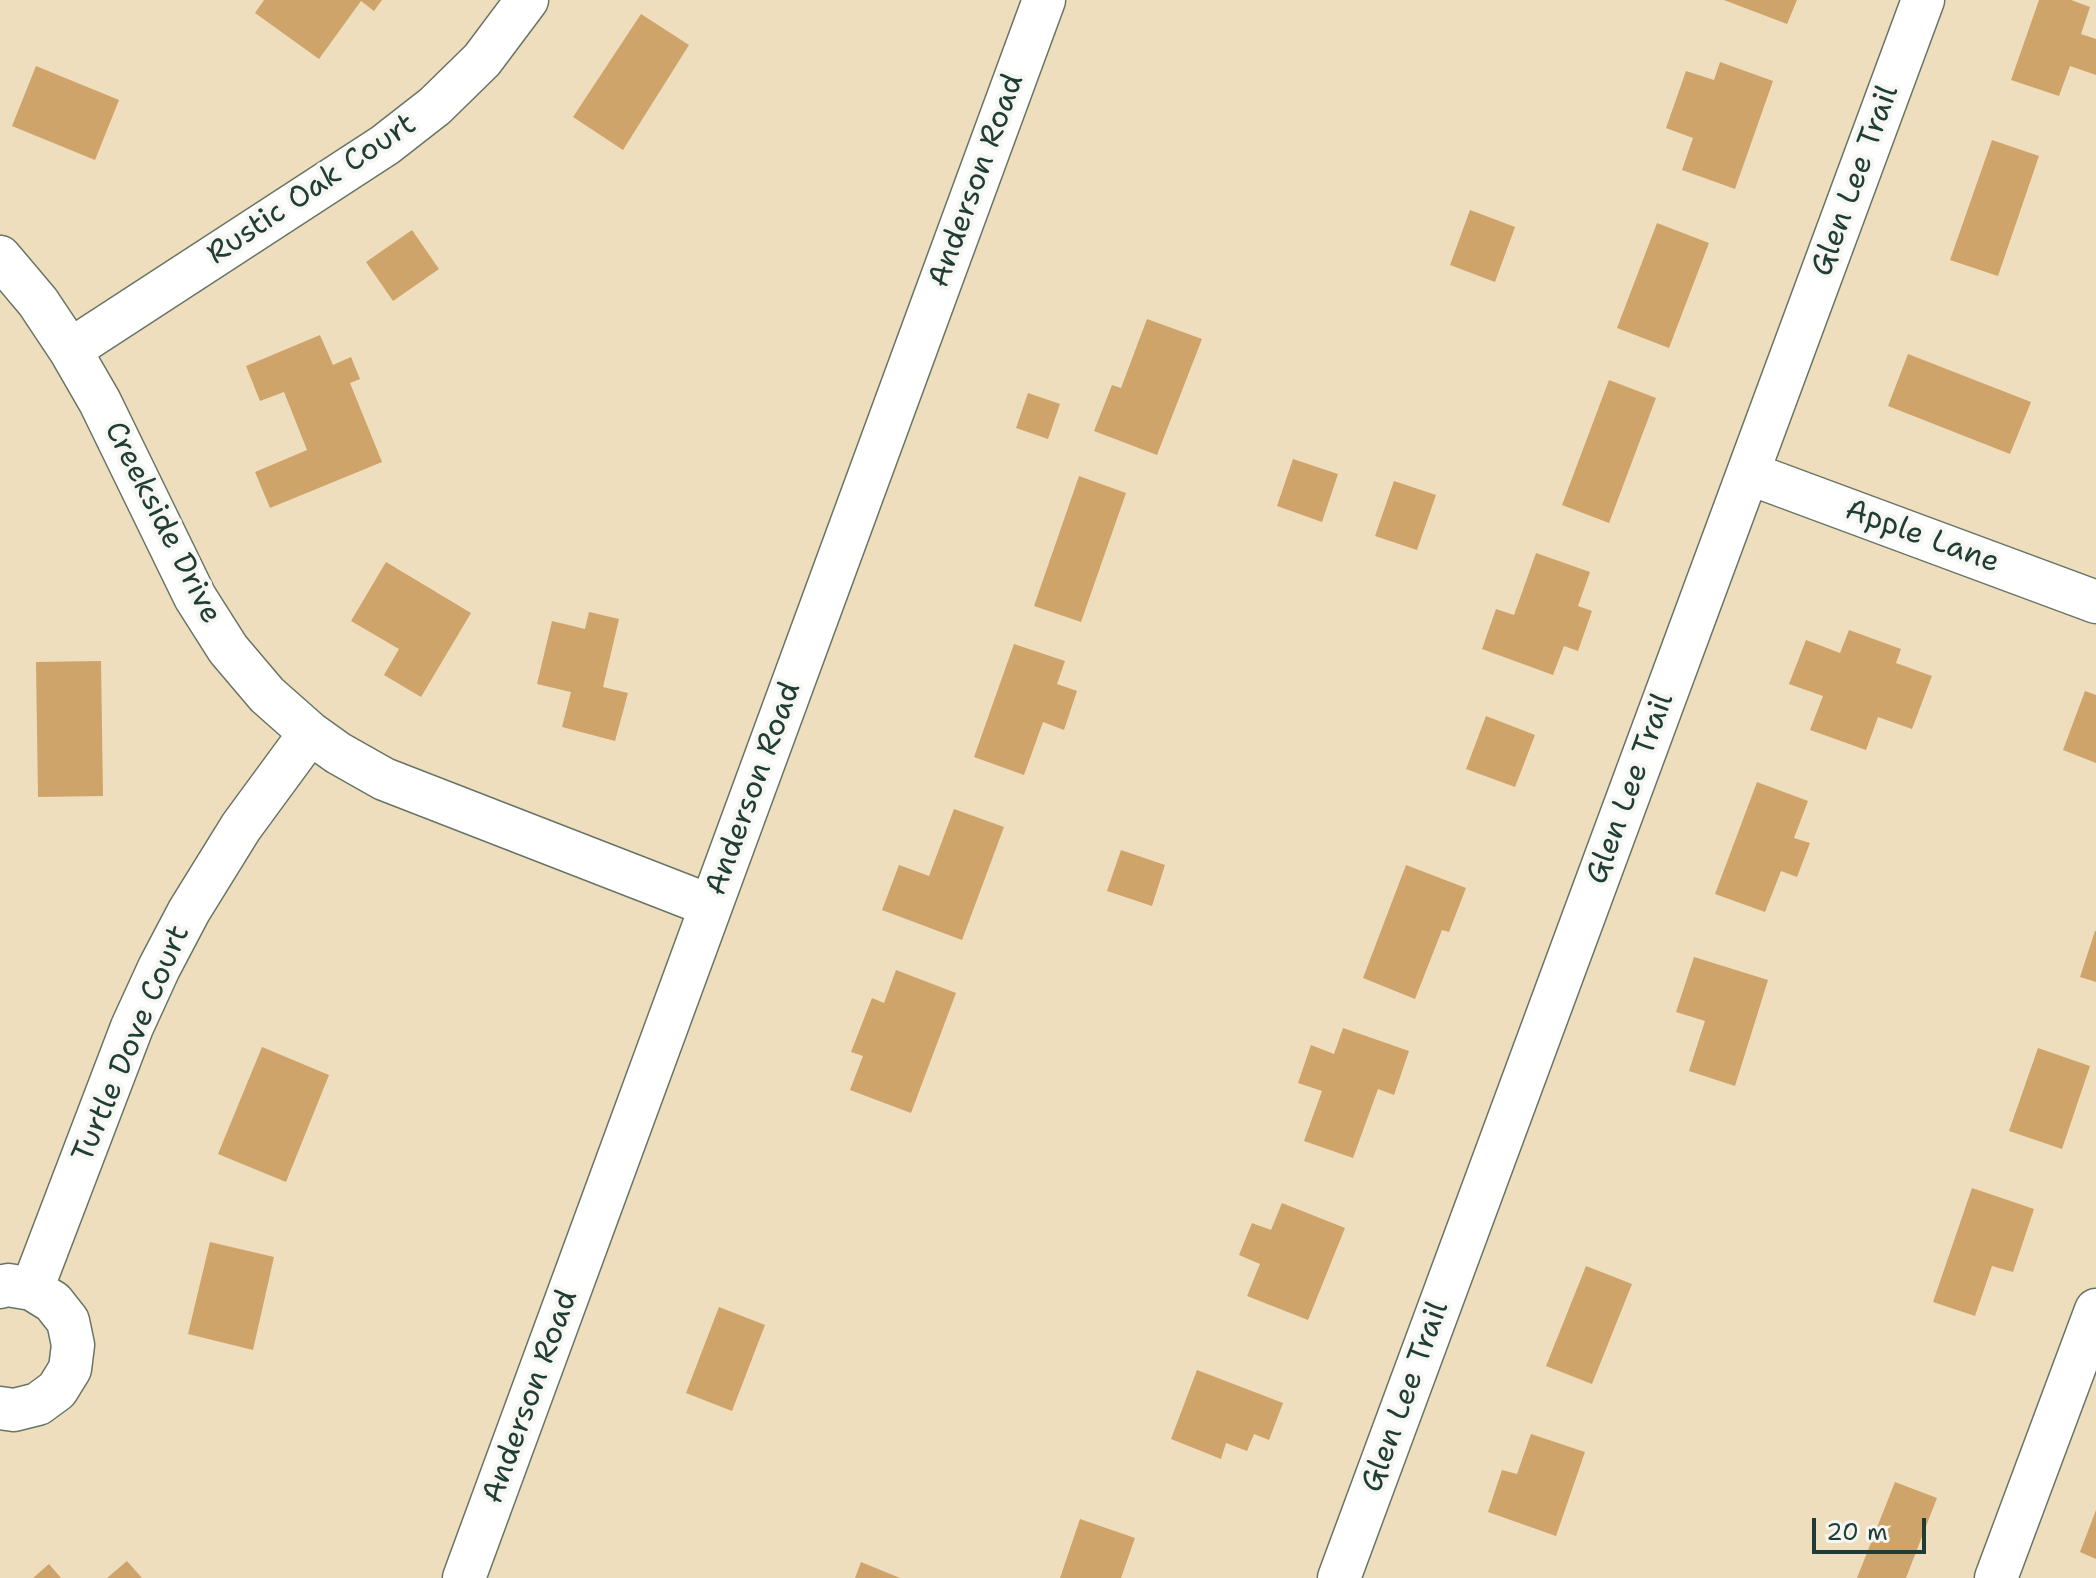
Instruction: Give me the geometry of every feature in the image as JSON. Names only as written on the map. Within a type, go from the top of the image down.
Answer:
[{"type":"street","name":"Rustic Oak Court","points":[[70,350],[385,145],[435,106],[482,60],[527,0]]},
{"type":"street","name":"Anderson Road","points":[[464,1578],[1044,0]]},
{"type":"street","name":"Glen Lee Trail","points":[[1339,1578],[1923,0]]},
{"type":"street","name":"Creekside Drive","points":[[0,257],[38,302],[70,350],[100,402],[195,597],[228,649],[267,695],[310,733],[384,779],[711,906]]},
{"type":"street","name":"Apple Lane","points":[[1748,473],[2096,602]]},
{"type":"street","name":"Turtle Dove Court","points":[[0,1408],[14,1410],[38,1404],[57,1390],[70,1369],[73,1345],[68,1321],[53,1302],[16,1288],[159,968],[189,911],[241,827],[310,733]]},
{"type":"street","points":[[1996,1578],[2080,1402],[2096,1310]]},
{"type":"building","points":[[264,0],[382,0],[374,11],[361,1],[319,59],[255,13]]},
{"type":"building","points":[[1724,0],[1797,0],[1787,24]]},
{"type":"building","points":[[2039,0],[2071,0],[2090,7],[2081,34],[2096,39],[2096,75],[2070,66],[2059,96],[2011,80]]},
{"type":"building","points":[[641,14],[689,45],[623,150],[573,117]]},
{"type":"building","points":[[1720,62],[1773,81],[1735,189],[1682,170],[1693,138],[1666,128],[1686,71],[1714,80]]},
{"type":"building","points":[[36,66],[119,100],[95,160],[12,126]]},
{"type":"building","points":[[1992,140],[2039,156],[1998,276],[1950,260]]},
{"type":"building","points":[[1470,210],[1515,227],[1495,282],[1450,265]]},
{"type":"building","points":[[1657,223],[1709,243],[1669,348],[1617,328]]},
{"type":"building","points":[[412,230],[439,269],[393,301],[366,262]]},
{"type":"building","points":[[1147,319],[1202,339],[1157,455],[1094,431],[1112,385],[1121,388]]},
{"type":"building","points":[[320,335],[333,365],[351,357],[360,379],[350,383],[382,462],[270,508],[255,472],[307,450],[284,392],[260,401],[246,366]]},
{"type":"building","points":[[1908,354],[2031,402],[2010,454],[1888,406]]},
{"type":"building","points":[[1609,380],[1656,398],[1609,523],[1562,505]]},
{"type":"building","points":[[1028,393],[1060,404],[1048,439],[1016,428]]},
{"type":"building","points":[[1293,459],[1338,474],[1322,522],[1277,506]]},
{"type":"building","points":[[1079,476],[1126,493],[1081,622],[1034,606]]},
{"type":"building","points":[[1394,481],[1436,495],[1417,550],[1375,536]]},
{"type":"building","points":[[1536,553],[1590,572],[1578,606],[1592,611],[1578,651],[1564,646],[1553,675],[1482,649],[1496,609],[1514,615]]},
{"type":"building","points":[[386,562],[471,613],[421,697],[384,675],[399,649],[351,621]]},
{"type":"building","points":[[589,612],[619,619],[603,687],[628,693],[615,741],[562,727],[571,692],[537,684],[552,621],[585,629]]},
{"type":"building","points":[[1849,630],[1901,649],[1896,663],[1932,676],[1912,729],[1878,717],[1866,750],[1810,730],[1823,696],[1789,684],[1806,640],[1840,653]]},
{"type":"building","points":[[1014,644],[1065,661],[1057,684],[1077,691],[1064,730],[1043,722],[1024,775],[974,757]]},
{"type":"building","points":[[101,661],[103,796],[38,797],[36,662]]},
{"type":"building","points":[[2085,691],[2096,695],[2096,763],[2063,750]]},
{"type":"building","points":[[1486,716],[1535,735],[1515,787],[1466,769]]},
{"type":"building","points":[[1757,782],[1808,801],[1794,838],[1810,843],[1797,877],[1781,871],[1765,912],[1715,894]]},
{"type":"building","points":[[954,809],[1004,827],[962,940],[882,910],[899,865],[929,876]]},
{"type":"building","points":[[1121,850],[1165,865],[1152,906],[1107,891]]},
{"type":"building","points":[[1406,865],[1466,888],[1449,932],[1442,930],[1415,999],[1363,978]]},
{"type":"building","points":[[2096,931],[2096,982],[2080,977]]},
{"type":"building","points":[[1694,957],[1768,980],[1735,1086],[1689,1071],[1705,1021],[1676,1012]]},
{"type":"building","points":[[896,970],[956,993],[911,1113],[850,1090],[863,1056],[851,1052],[872,998],[884,1003]]},
{"type":"building","points":[[1343,1028],[1409,1051],[1394,1095],[1378,1089],[1353,1158],[1304,1141],[1322,1091],[1298,1083],[1311,1045],[1334,1054]]},
{"type":"building","points":[[262,1047],[329,1075],[286,1182],[218,1154]]},
{"type":"building","points":[[2038,1048],[2090,1066],[2062,1149],[2009,1131]]},
{"type":"building","points":[[1972,1188],[2034,1209],[2013,1272],[1992,1266],[1975,1316],[1933,1302]]},
{"type":"building","points":[[1282,1203],[1345,1228],[1308,1320],[1247,1296],[1260,1264],[1239,1255],[1252,1223],[1271,1230]]},
{"type":"building","points":[[210,1242],[274,1257],[253,1350],[188,1334]]},
{"type":"building","points":[[1586,1266],[1632,1284],[1592,1384],[1546,1366]]},
{"type":"building","points":[[719,1307],[765,1325],[732,1411],[686,1393]]},
{"type":"building","points":[[1197,1370],[1283,1403],[1269,1440],[1254,1434],[1247,1451],[1226,1443],[1221,1459],[1171,1439]]},
{"type":"building","points":[[1531,1434],[1585,1452],[1556,1536],[1488,1512],[1502,1470],[1517,1474]]},
{"type":"building","points":[[1895,1482],[1937,1498],[1906,1578],[1857,1578]]},
{"type":"building","points":[[2096,1510],[2096,1559],[2080,1552]]},
{"type":"building","points":[[1080,1519],[1135,1538],[1121,1578],[1060,1578]]},
{"type":"building","points":[[127,1561],[142,1578],[107,1578]]},
{"type":"building","points":[[861,1562],[900,1578],[855,1578]]},
{"type":"building","points":[[49,1564],[61,1578],[33,1578]]}]
